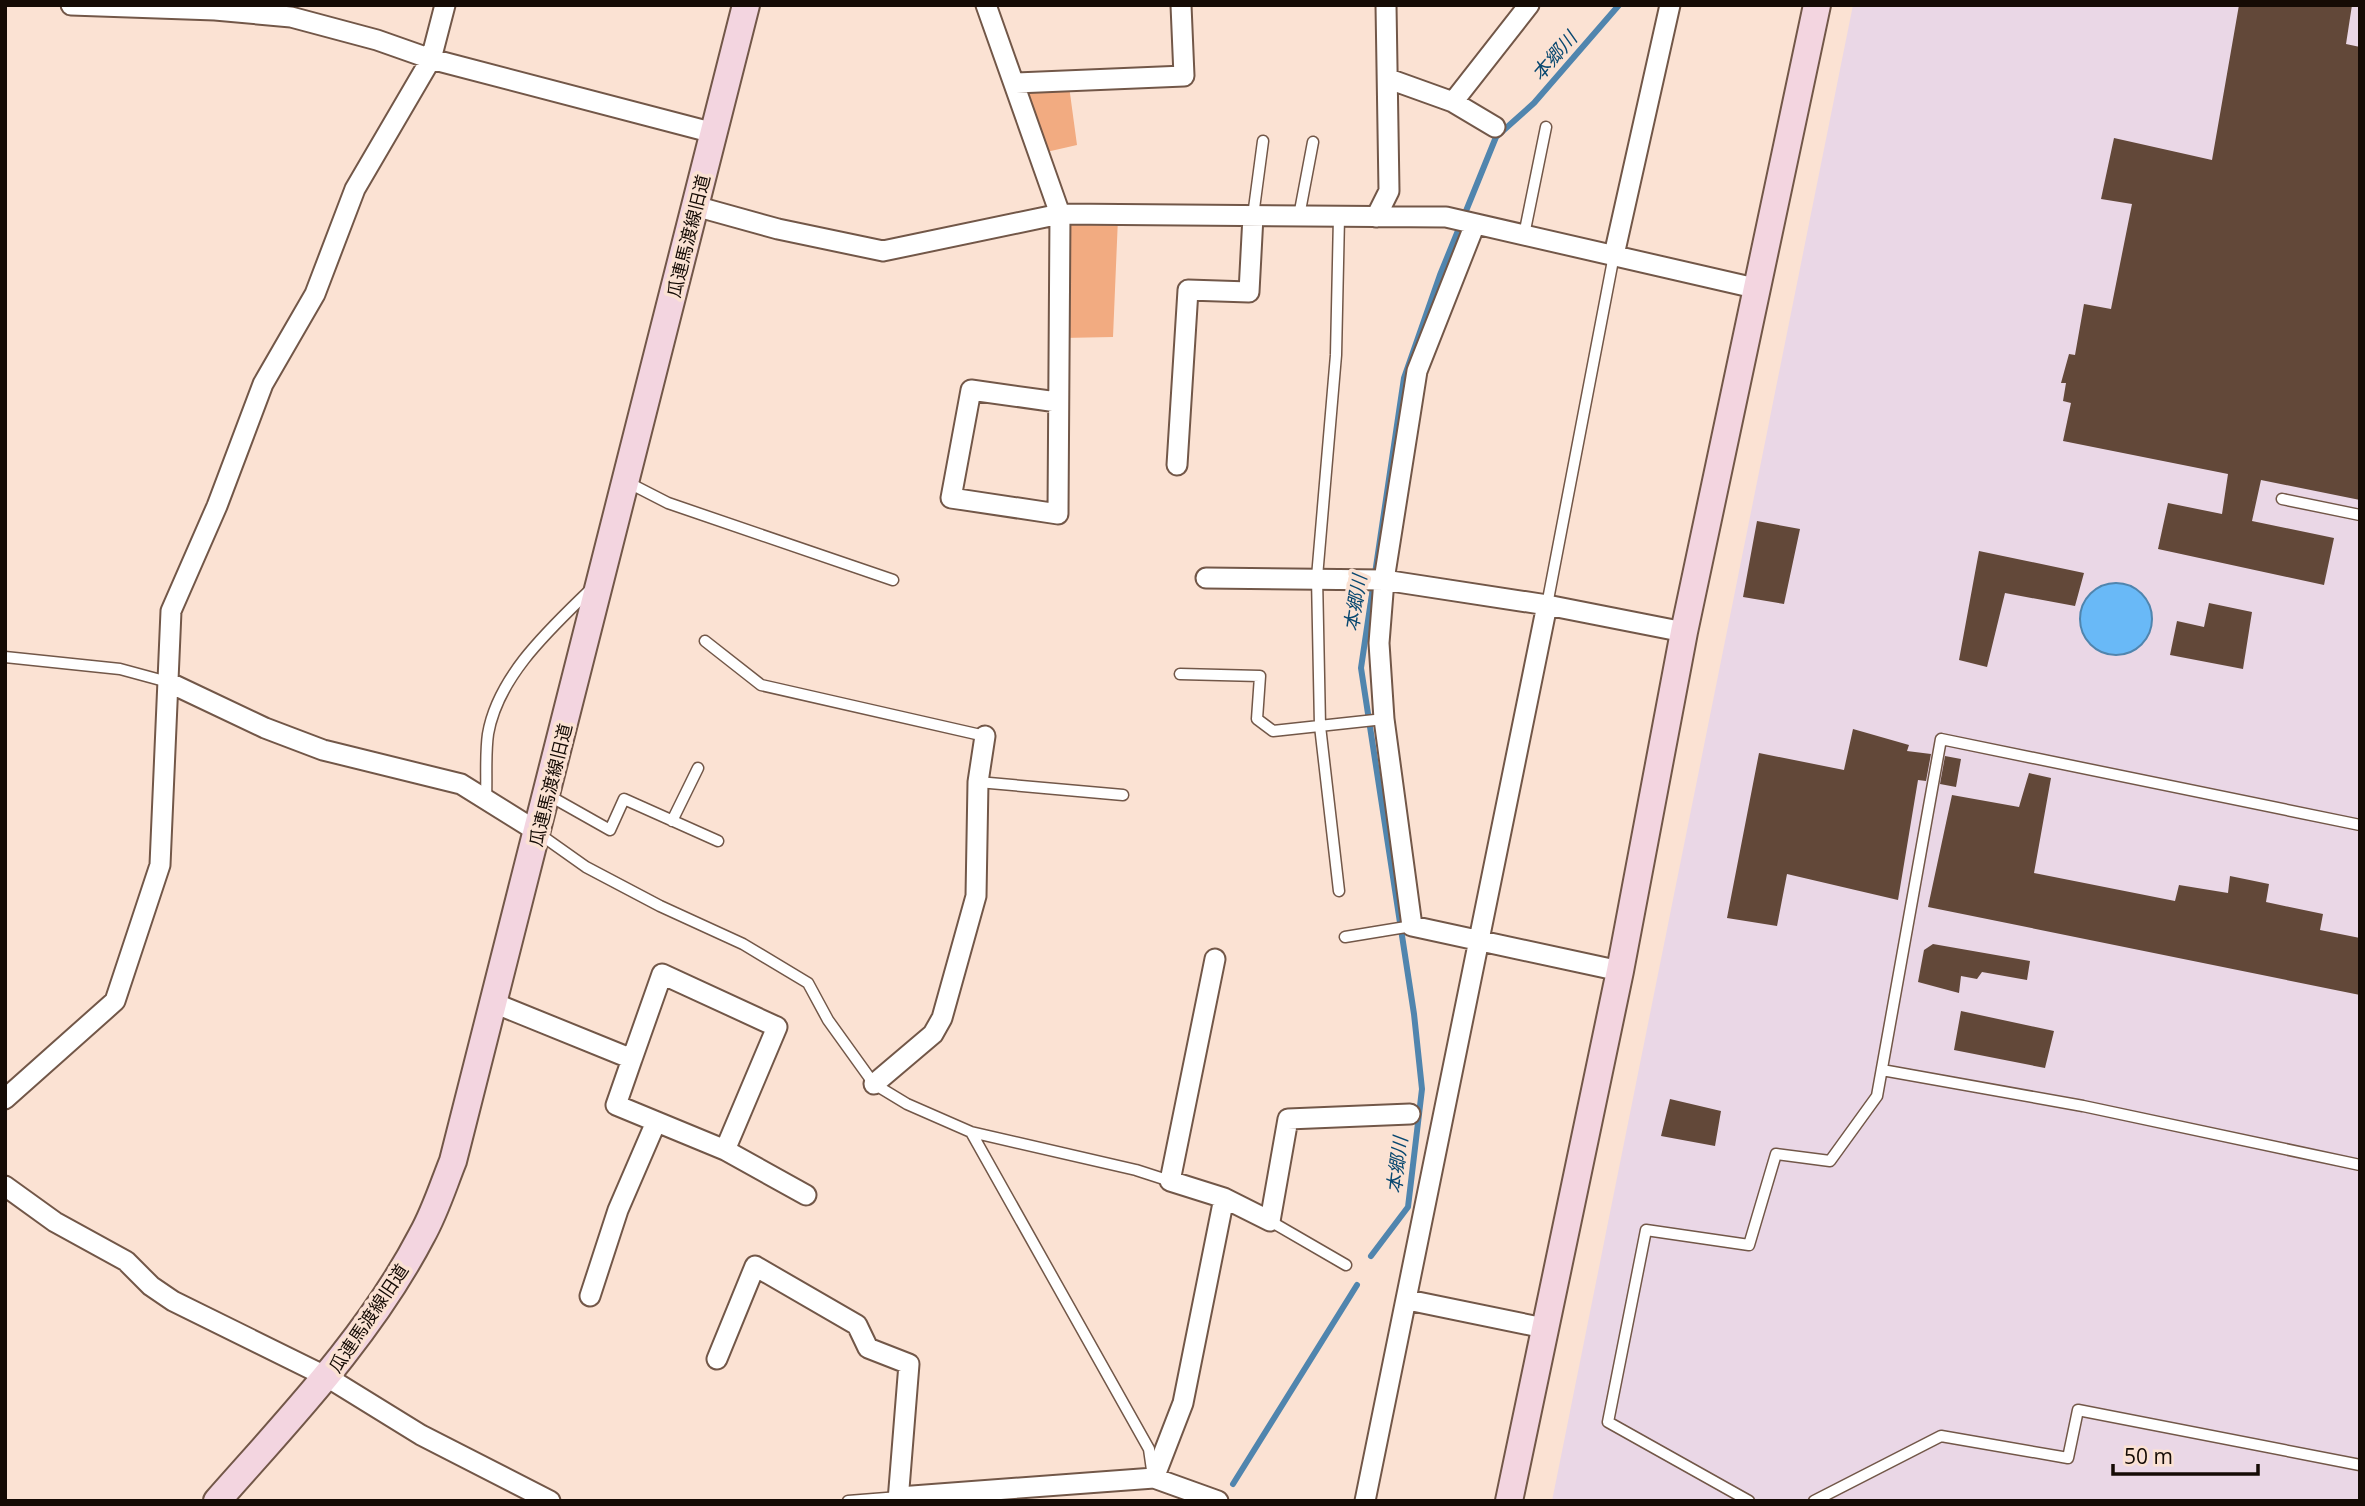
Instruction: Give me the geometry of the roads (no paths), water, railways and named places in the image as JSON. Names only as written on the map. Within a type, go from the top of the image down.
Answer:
[{"type":"street","points":[[71,5],[215,10],[291,17],[377,40],[431,59],[714,133]]},
{"type":"street","points":[[5,1099],[115,1001],[160,865],[171,611],[217,506],[263,384],[315,294],[355,190],[431,59],[445,5]]},
{"type":"street","name":"瓜連馬渡線旧道","points":[[217,1501],[327,1377],[384,1299],[423,1234],[453,1161],[746,5]]},
{"type":"street","points":[[986,5],[1016,83],[1060,214],[1058,514],[951,498],[971,390],[1057,402]]},
{"type":"street","points":[[1016,83],[1184,76],[1181,5]]},
{"type":"street","points":[[1376,217],[1389,191],[1386,5]]},
{"type":"street","points":[[1453,102],[1529,5]]},
{"type":"street","points":[[1614,256],[1670,5]]},
{"type":"street","points":[[1509,1501],[1620,971],[1684,632],[1759,289],[1817,5]]},
{"type":"street","points":[[1389,79],[1453,102],[1495,127]]},
{"type":"street","points":[[695,206],[778,229],[883,251],[1060,214],[1446,217],[1759,289]]},
{"type":"street","points":[[1177,465],[1188,290],[1249,292],[1253,216]]},
{"type":"street","points":[[1475,224],[1417,371],[1384,580],[1379,643],[1384,719],[1412,926],[1620,971]]},
{"type":"street","points":[[1206,578],[1359,577],[1547,605],[1684,632]]},
{"type":"street","points":[[1365,1501],[1408,1300],[1547,605]]},
{"type":"street","points":[[168,682],[265,728],[323,750],[461,784],[538,832]]},
{"type":"street","points":[[874,1084],[933,1034],[942,1017],[976,896],[978,782],[985,736]]},
{"type":"street","points":[[1215,959],[1170,1181],[1224,1198],[1270,1221],[1288,1119],[1410,1114]]},
{"type":"street","points":[[725,1150],[777,1027],[662,974],[616,1105],[725,1150],[806,1195]]},
{"type":"street","points":[[494,1003],[632,1059]]},
{"type":"street","points":[[590,1296],[618,1210],[656,1122]]},
{"type":"street","points":[[5,1186],[55,1222],[126,1261],[151,1286],[173,1301],[327,1377],[422,1435],[550,1501]]},
{"type":"street","points":[[1154,1478],[1183,1403],[1224,1198]]},
{"type":"street","points":[[717,1359],[754,1266],[857,1325],[868,1349],[909,1364],[899,1499],[1154,1478],[1219,1501]]},
{"type":"street","points":[[1408,1300],[1545,1328]]},
{"type":"lane","points":[[1524,235],[1546,127]]},
{"type":"lane","points":[[1253,216],[1263,141]]},
{"type":"lane","points":[[1299,216],[1313,142]]},
{"type":"lane","points":[[1339,217],[1336,355],[1317,577],[1320,726],[1339,891]]},
{"type":"lane","points":[[1547,605],[1614,256]]},
{"type":"lane","points":[[626,482],[668,503],[893,580]]},
{"type":"lane","points":[[2282,499],[2360,515]]},
{"type":"lane","points":[[486,800],[488,733],[505,690],[541,638],[602,578]]},
{"type":"lane","points":[[705,641],[761,685],[985,736]]},
{"type":"lane","points":[[5,657],[120,669],[168,682]]},
{"type":"lane","points":[[1180,674],[1260,676],[1257,719],[1273,731],[1384,719]]},
{"type":"lane","points":[[1749,1501],[1608,1422],[1646,1230],[1749,1245],[1776,1154],[1830,1161],[1877,1096],[1941,739],[2360,825]]},
{"type":"lane","points":[[672,821],[698,768]]},
{"type":"lane","points":[[978,782],[1123,795]]},
{"type":"lane","points":[[547,795],[610,830],[624,799],[718,841]]},
{"type":"lane","points":[[538,832],[586,867],[660,906],[743,944],[807,983],[828,1020],[874,1084],[907,1104],[971,1132],[1136,1170],[1170,1181]]},
{"type":"lane","points":[[1345,937],[1412,926]]},
{"type":"lane","points":[[1882,1070],[2082,1106],[2360,1165]]},
{"type":"lane","points":[[971,1132],[1149,1449],[1154,1478]]},
{"type":"lane","points":[[1270,1221],[1346,1265]]},
{"type":"lane","points":[[1814,1501],[1941,1436],[2068,1458],[2078,1410],[2360,1465]]},
{"type":"lane","points":[[848,1501],[899,1499]]},
{"type":"water","points":[[2123,583],[2142,593],[2150,605],[2150,633],[2142,645],[2130,653],[2109,655],[2090,645],[2082,633],[2080,612],[2090,593],[2102,585]]},
{"type":"waterway","name":"本郷川","points":[[1371,1256],[1408,1207],[1422,1089],[1414,1014],[1361,668],[1404,378],[1440,275],[1496,137],[1534,103],[1619,5]]},
{"type":"waterway","name":"本郷川","points":[[1233,1484],[1357,1285]]}]
